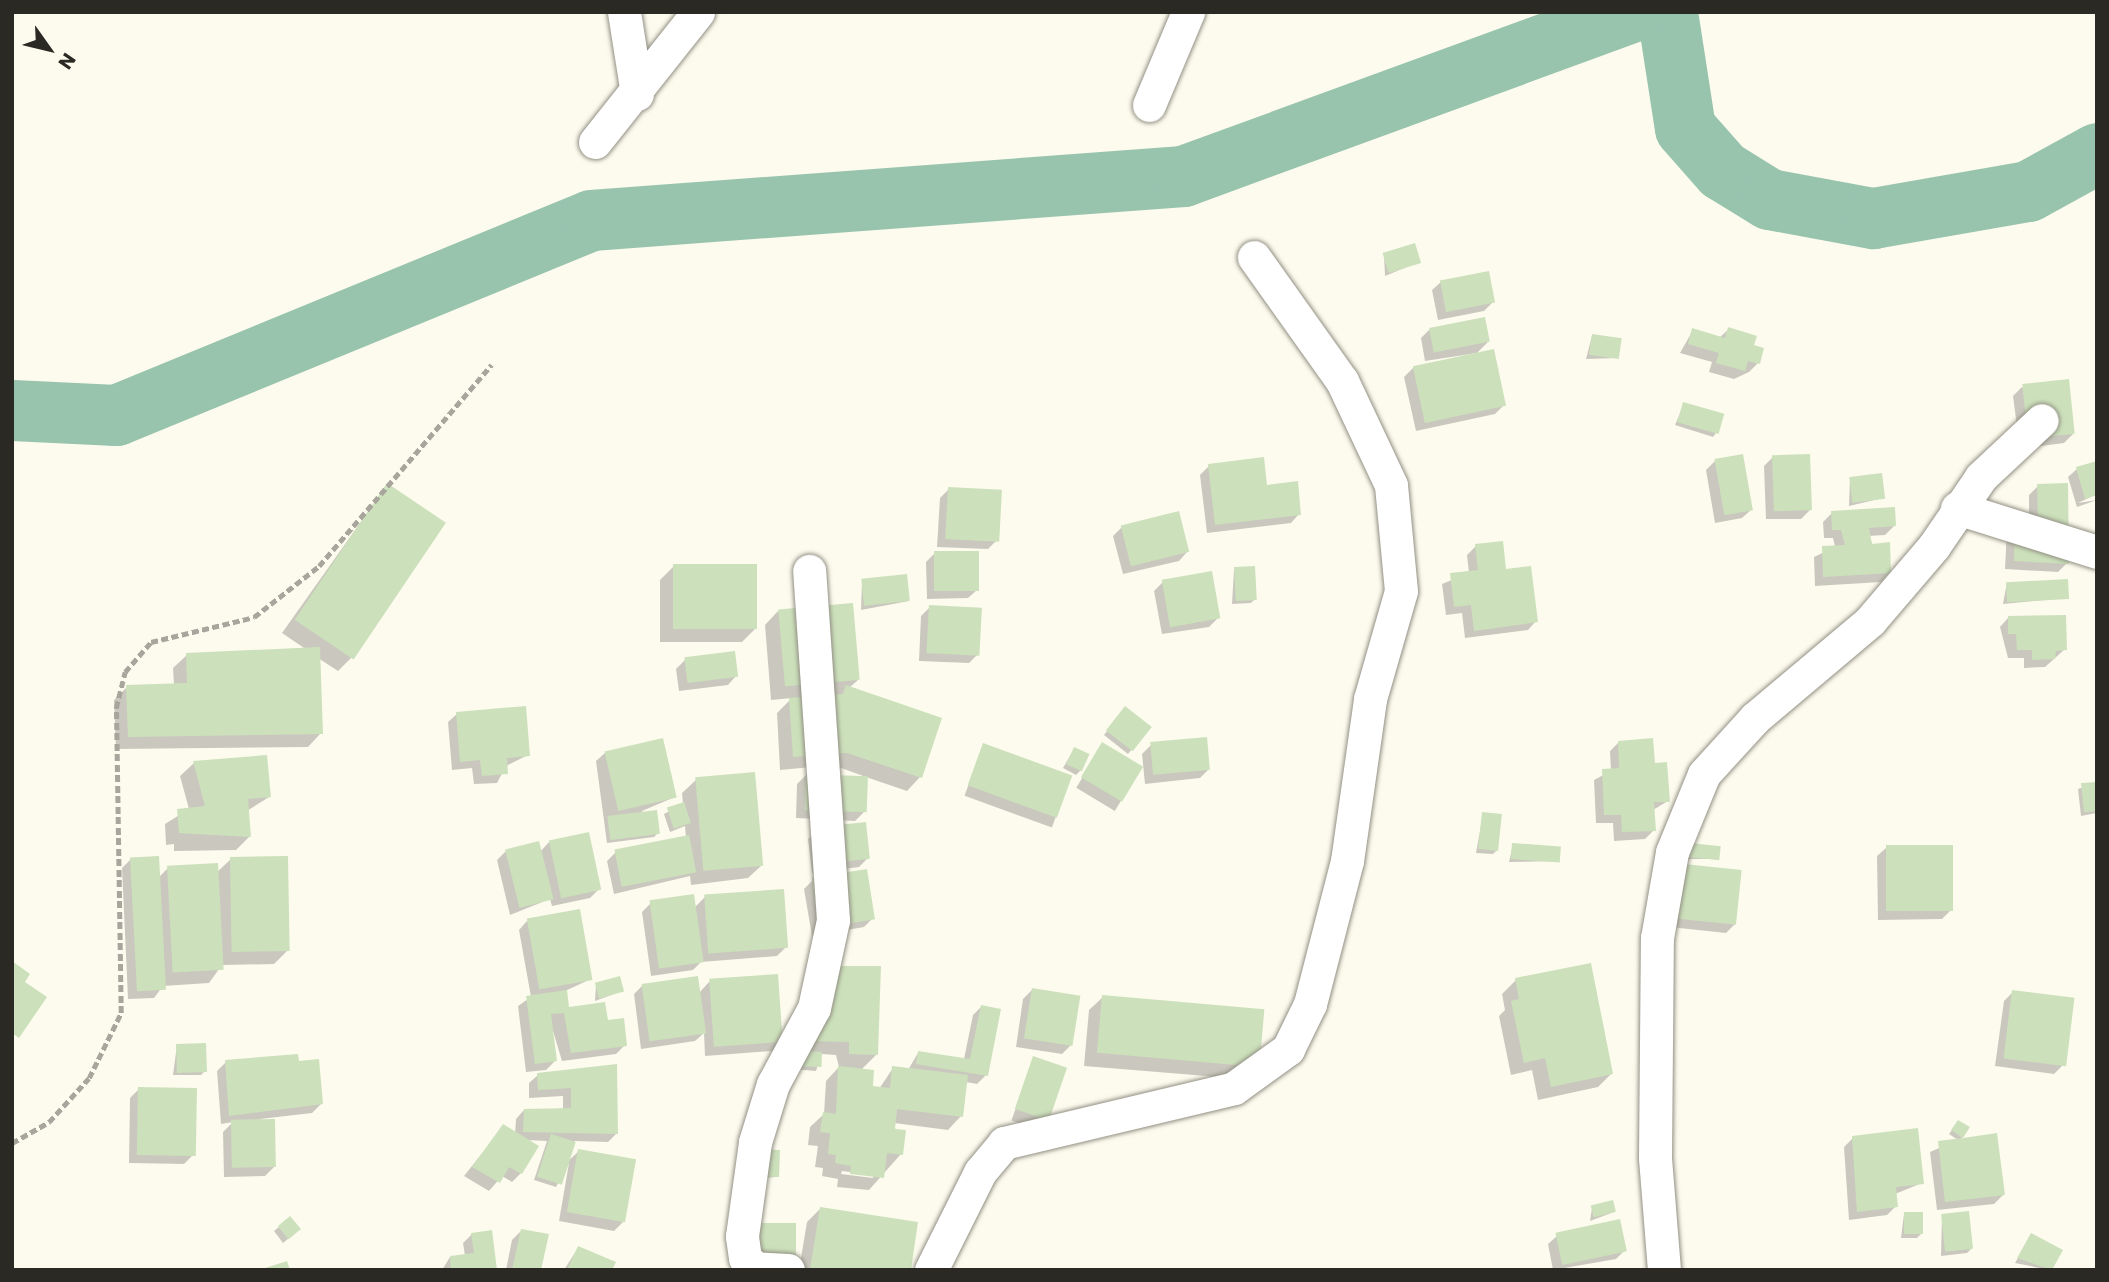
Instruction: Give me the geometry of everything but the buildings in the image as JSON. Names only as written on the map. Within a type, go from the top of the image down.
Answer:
[{"type":"street","points":[[624,12],[637,94]]},
{"type":"street","points":[[595,142],[637,94],[698,12]]},
{"type":"street","points":[[1149,105],[1188,12]]},
{"type":"street","points":[[931,1270],[981,1172],[1004,1143],[1234,1088],[1288,1049],[1310,1004],[1347,861],[1370,699],[1401,591],[1391,485],[1342,381],[1254,257]]},
{"type":"street","points":[[1664,1270],[1655,1157],[1657,938],[1672,852],[1704,774],[1755,718],[1870,621],[1934,546],[1957,508],[2042,420]]},
{"type":"street","points":[[1957,508],[2097,551]]},
{"type":"street","points":[[788,1270],[755,1268],[745,1258],[742,1236],[755,1142],[773,1084],[814,1008],[833,920],[809,571]]},
{"type":"path","points":[[12,1143],[49,1122],[89,1078],[121,1013],[116,708],[125,672],[151,642],[254,617],[319,566],[491,365]]},
{"type":"waterway","points":[[12,410],[116,415],[591,220],[1183,176],[1632,12]]},
{"type":"waterway","points":[[1667,12],[1685,128],[1722,170],[1769,199],[1873,218],[2028,191],[2097,153]]}]
